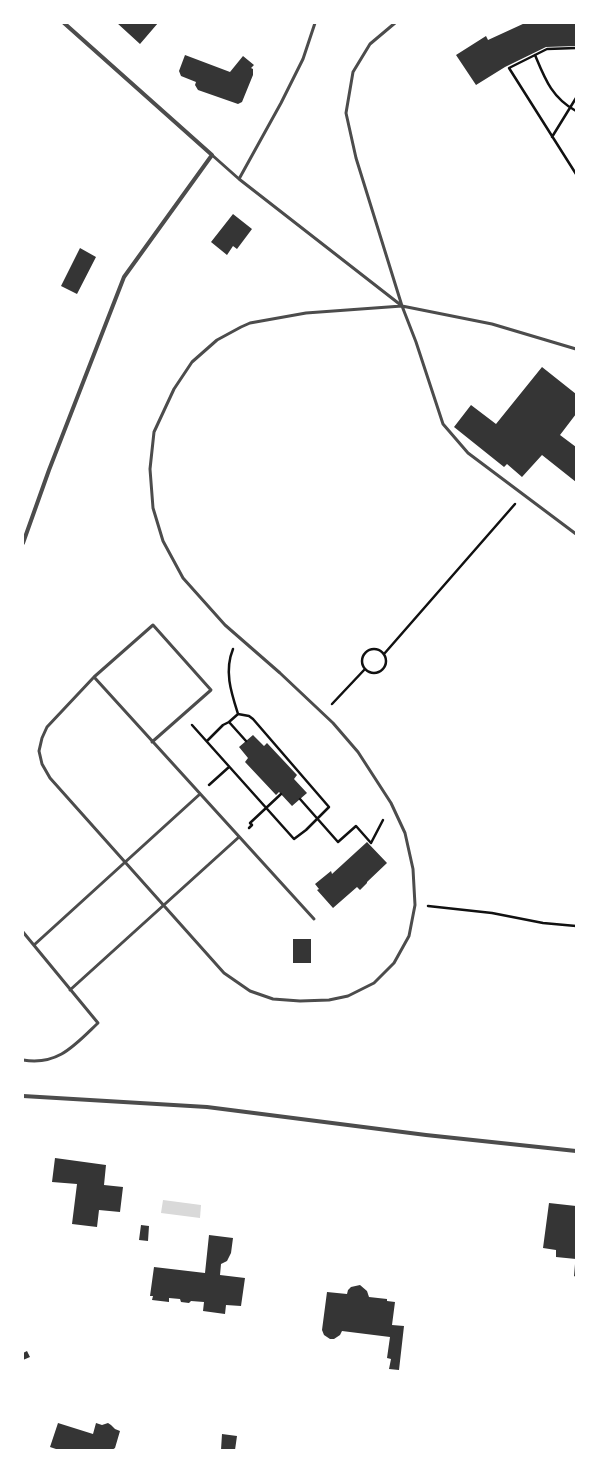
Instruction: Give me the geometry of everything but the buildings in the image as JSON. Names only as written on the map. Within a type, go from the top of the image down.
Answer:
[{"type":"street","points":[[23,543],[124,277],[212,155],[64,23]]},
{"type":"street","points":[[23,1096],[207,1107],[426,1135],[576,1151]]},
{"type":"lane","points":[[239,179],[300,65],[315,23]]},
{"type":"lane","points":[[395,23],[370,44],[354,72],[346,113],[356,158],[402,306],[416,342],[443,424],[468,453],[576,534]]},
{"type":"lane","points":[[212,155],[239,179],[402,306]]},
{"type":"lane","points":[[152,742],[211,690],[153,625],[94,678],[47,727],[42,738],[39,751],[42,764],[50,778],[224,973],[250,992],[273,999],[300,1001],[329,1000],[348,996],[374,983],[394,963],[409,936],[415,905],[413,869],[404,833],[391,803],[358,752],[280,673],[225,625],[183,578],[163,541],[153,508],[150,469],[154,432],[174,389],[192,362],[217,340],[250,323],[306,313],[402,306],[492,324],[576,349]]},
{"type":"lane","points":[[94,678],[314,919]]},
{"type":"lane","points":[[34,945],[200,794]]},
{"type":"lane","points":[[70,990],[239,837]]},
{"type":"lane","points":[[23,932],[98,1023],[72,1048],[59,1056],[46,1060],[23,1060]]},
{"type":"path","points":[[576,48],[547,49],[508,68],[576,174]]},
{"type":"path","points":[[535,55],[549,87],[562,101],[576,111]]},
{"type":"path","points":[[552,137],[576,98]]},
{"type":"path","points":[[384,654],[510,510]]},
{"type":"path","points":[[238,636],[228,659],[229,679],[238,714]]},
{"type":"path","points":[[371,649],[376,649],[384,654],[386,664],[382,670],[374,673],[365,670],[362,664],[364,653],[371,649]]},
{"type":"path","points":[[322,714],[365,670]]},
{"type":"path","points":[[207,741],[238,714]]},
{"type":"path","points":[[183,715],[294,839],[329,807],[259,724],[249,716],[238,714]]},
{"type":"path","points":[[229,722],[246,741]]},
{"type":"path","points":[[200,794],[230,767]]},
{"type":"path","points":[[239,837],[252,825],[250,823],[281,794]]},
{"type":"path","points":[[300,799],[338,842],[356,826],[371,843],[375,833]]},
{"type":"path","points":[[415,905],[492,913],[543,923],[576,926]]},
{"type":"shaded area","points":[[163,1200],[201,1205],[200,1218],[161,1213]]}]
